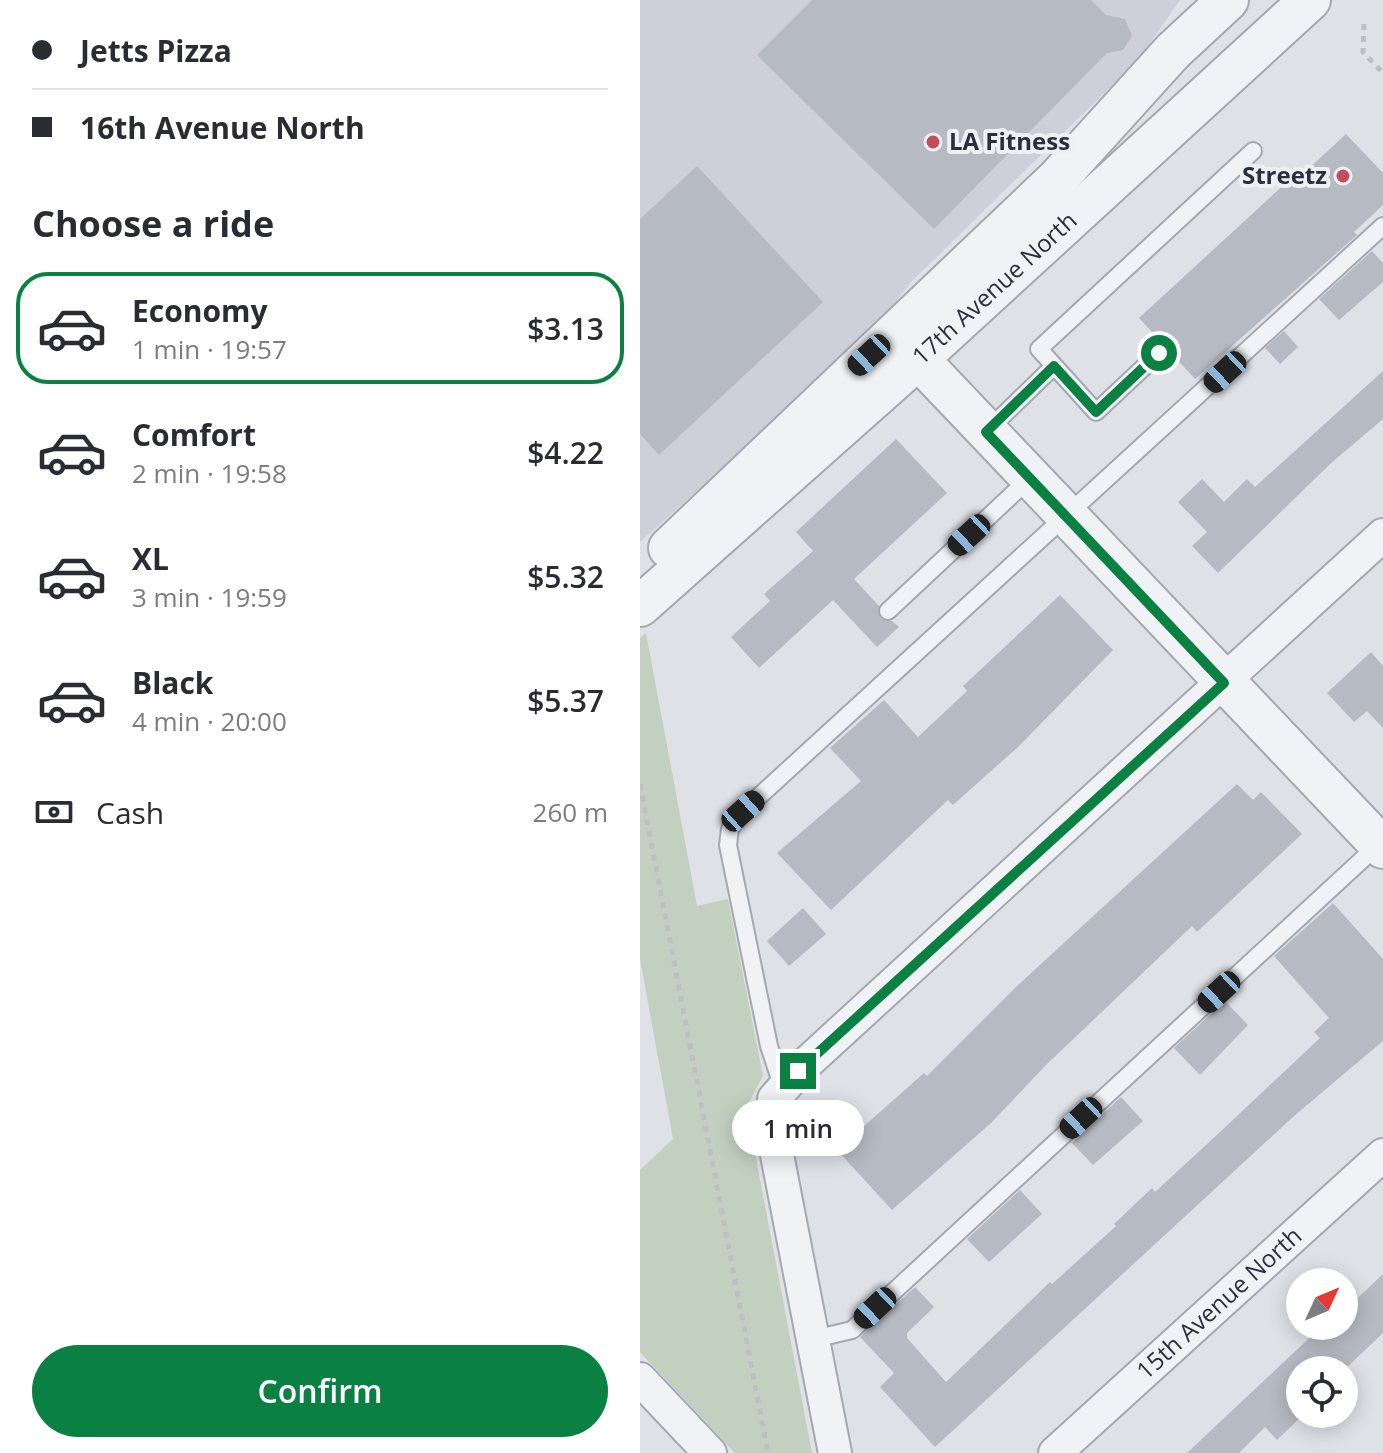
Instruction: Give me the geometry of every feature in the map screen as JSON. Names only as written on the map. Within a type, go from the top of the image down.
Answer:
[{"type":"street","name":"17th Avenue North","points":[[640,606],[905,346],[1173,51],[1228,0]]},
{"type":"street","name":"17th Avenue North","points":[[640,577],[1310,0]]},
{"type":"street","points":[[905,346],[1224,683],[1382,844]]},
{"type":"street","points":[[835,1453],[772,1129],[778,1092],[1383,535]]},
{"type":"street","name":"15th Avenue North","points":[[1055,1453],[1383,1155]]},
{"type":"street","points":[[640,1379],[710,1453]]},
{"type":"lane","points":[[1159,353],[1096,412],[1039,349],[1253,151]]},
{"type":"lane","points":[[778,1092],[728,845],[730,829],[743,811],[1383,226]]},
{"type":"lane","points":[[986,432],[1054,366]]},
{"type":"lane","points":[[888,611],[1030,478]]},
{"type":"lane","points":[[814,1339],[852,1330],[1382,844]]},
{"type":"path","points":[[1364,24],[1363,52],[1383,73]]},
{"type":"path","points":[[640,784],[768,1453]]},
{"type":"shaded area","points":[[640,0],[1180,0],[1138,60],[910,283],[872,333],[640,542]]},
{"type":"green space","points":[[646,633],[697,906],[728,899],[763,1076],[748,1104],[749,1121],[812,1453],[735,1453],[640,1352],[640,1170],[673,1139],[640,959],[640,638]]},
{"type":"building","name":"LA Fitness","points":[[812,0],[1091,0],[1106,15],[1125,19],[1132,36],[1123,50],[1107,53],[934,229],[757,55]]},
{"type":"building","points":[[1346,134],[1383,173],[1383,205],[1354,232],[1357,235],[1195,379],[1139,318],[1288,181],[1291,185]]},
{"type":"building","points":[[697,166],[823,302],[659,455],[640,434],[640,219]]},
{"type":"building","points":[[1372,251],[1383,263],[1383,282],[1339,320],[1319,299]]},
{"type":"building","points":[[1284,331],[1298,347],[1280,364],[1265,348]]},
{"type":"building","points":[[1383,371],[1383,419],[1330,464],[1218,573],[1192,546],[1207,532],[1178,502],[1202,479],[1224,502],[1247,479],[1255,487]]},
{"type":"building","points":[[896,439],[947,493],[854,579],[879,606],[881,619],[892,621],[899,627],[877,647],[833,600],[759,668],[731,637],[770,601],[764,594],[813,551],[796,532]]},
{"type":"building","points":[[1060,595],[1113,650],[1019,746],[953,805],[948,800],[831,910],[777,853],[861,781],[830,748],[884,700],[918,737],[967,691],[963,686]]},
{"type":"building","points":[[1371,652],[1383,666],[1383,728],[1367,711],[1354,722],[1327,693]]},
{"type":"building","points":[[1237,784],[1253,800],[1261,792],[1302,834],[1197,932],[1192,926],[1046,1065],[991,1123],[892,1210],[837,1150],[924,1073],[927,1076],[1017,986]]},
{"type":"building","points":[[1333,903],[1383,959],[1383,1041],[1294,1116],[935,1447],[880,1387],[894,1373],[860,1337],[915,1287],[934,1307],[907,1333],[907,1338],[946,1382],[1050,1282],[1052,1284],[1116,1226],[1114,1224],[1152,1188],[1155,1192],[1320,1038],[1314,1032],[1329,1018],[1274,956]]},
{"type":"building","points":[[803,908],[826,934],[789,966],[767,941]]},
{"type":"building","points":[[1225,1001],[1248,1025],[1200,1075],[1174,1048]]},
{"type":"building","points":[[1121,1097],[1143,1121],[1093,1165],[1072,1143]]},
{"type":"building","points":[[1020,1190],[1042,1214],[989,1262],[967,1239]]},
{"type":"building","points":[[1383,1274],[1383,1333],[1358,1357],[1290,1356],[1307,1340],[1358,1340],[1358,1298]]},
{"type":"building","points":[[1286,1360],[1286,1428],[1289,1428],[1277,1440],[1265,1427],[1239,1453],[1187,1453]]},
{"type":"place","name":"LA Fitness","points":[[933,142]]},
{"type":"place","name":"Streetz","points":[[1343,176]]},
{"type":"route","points":[[798,1071],[1224,683],[986,432],[1054,366],[1096,412],[1159,353]]}]
